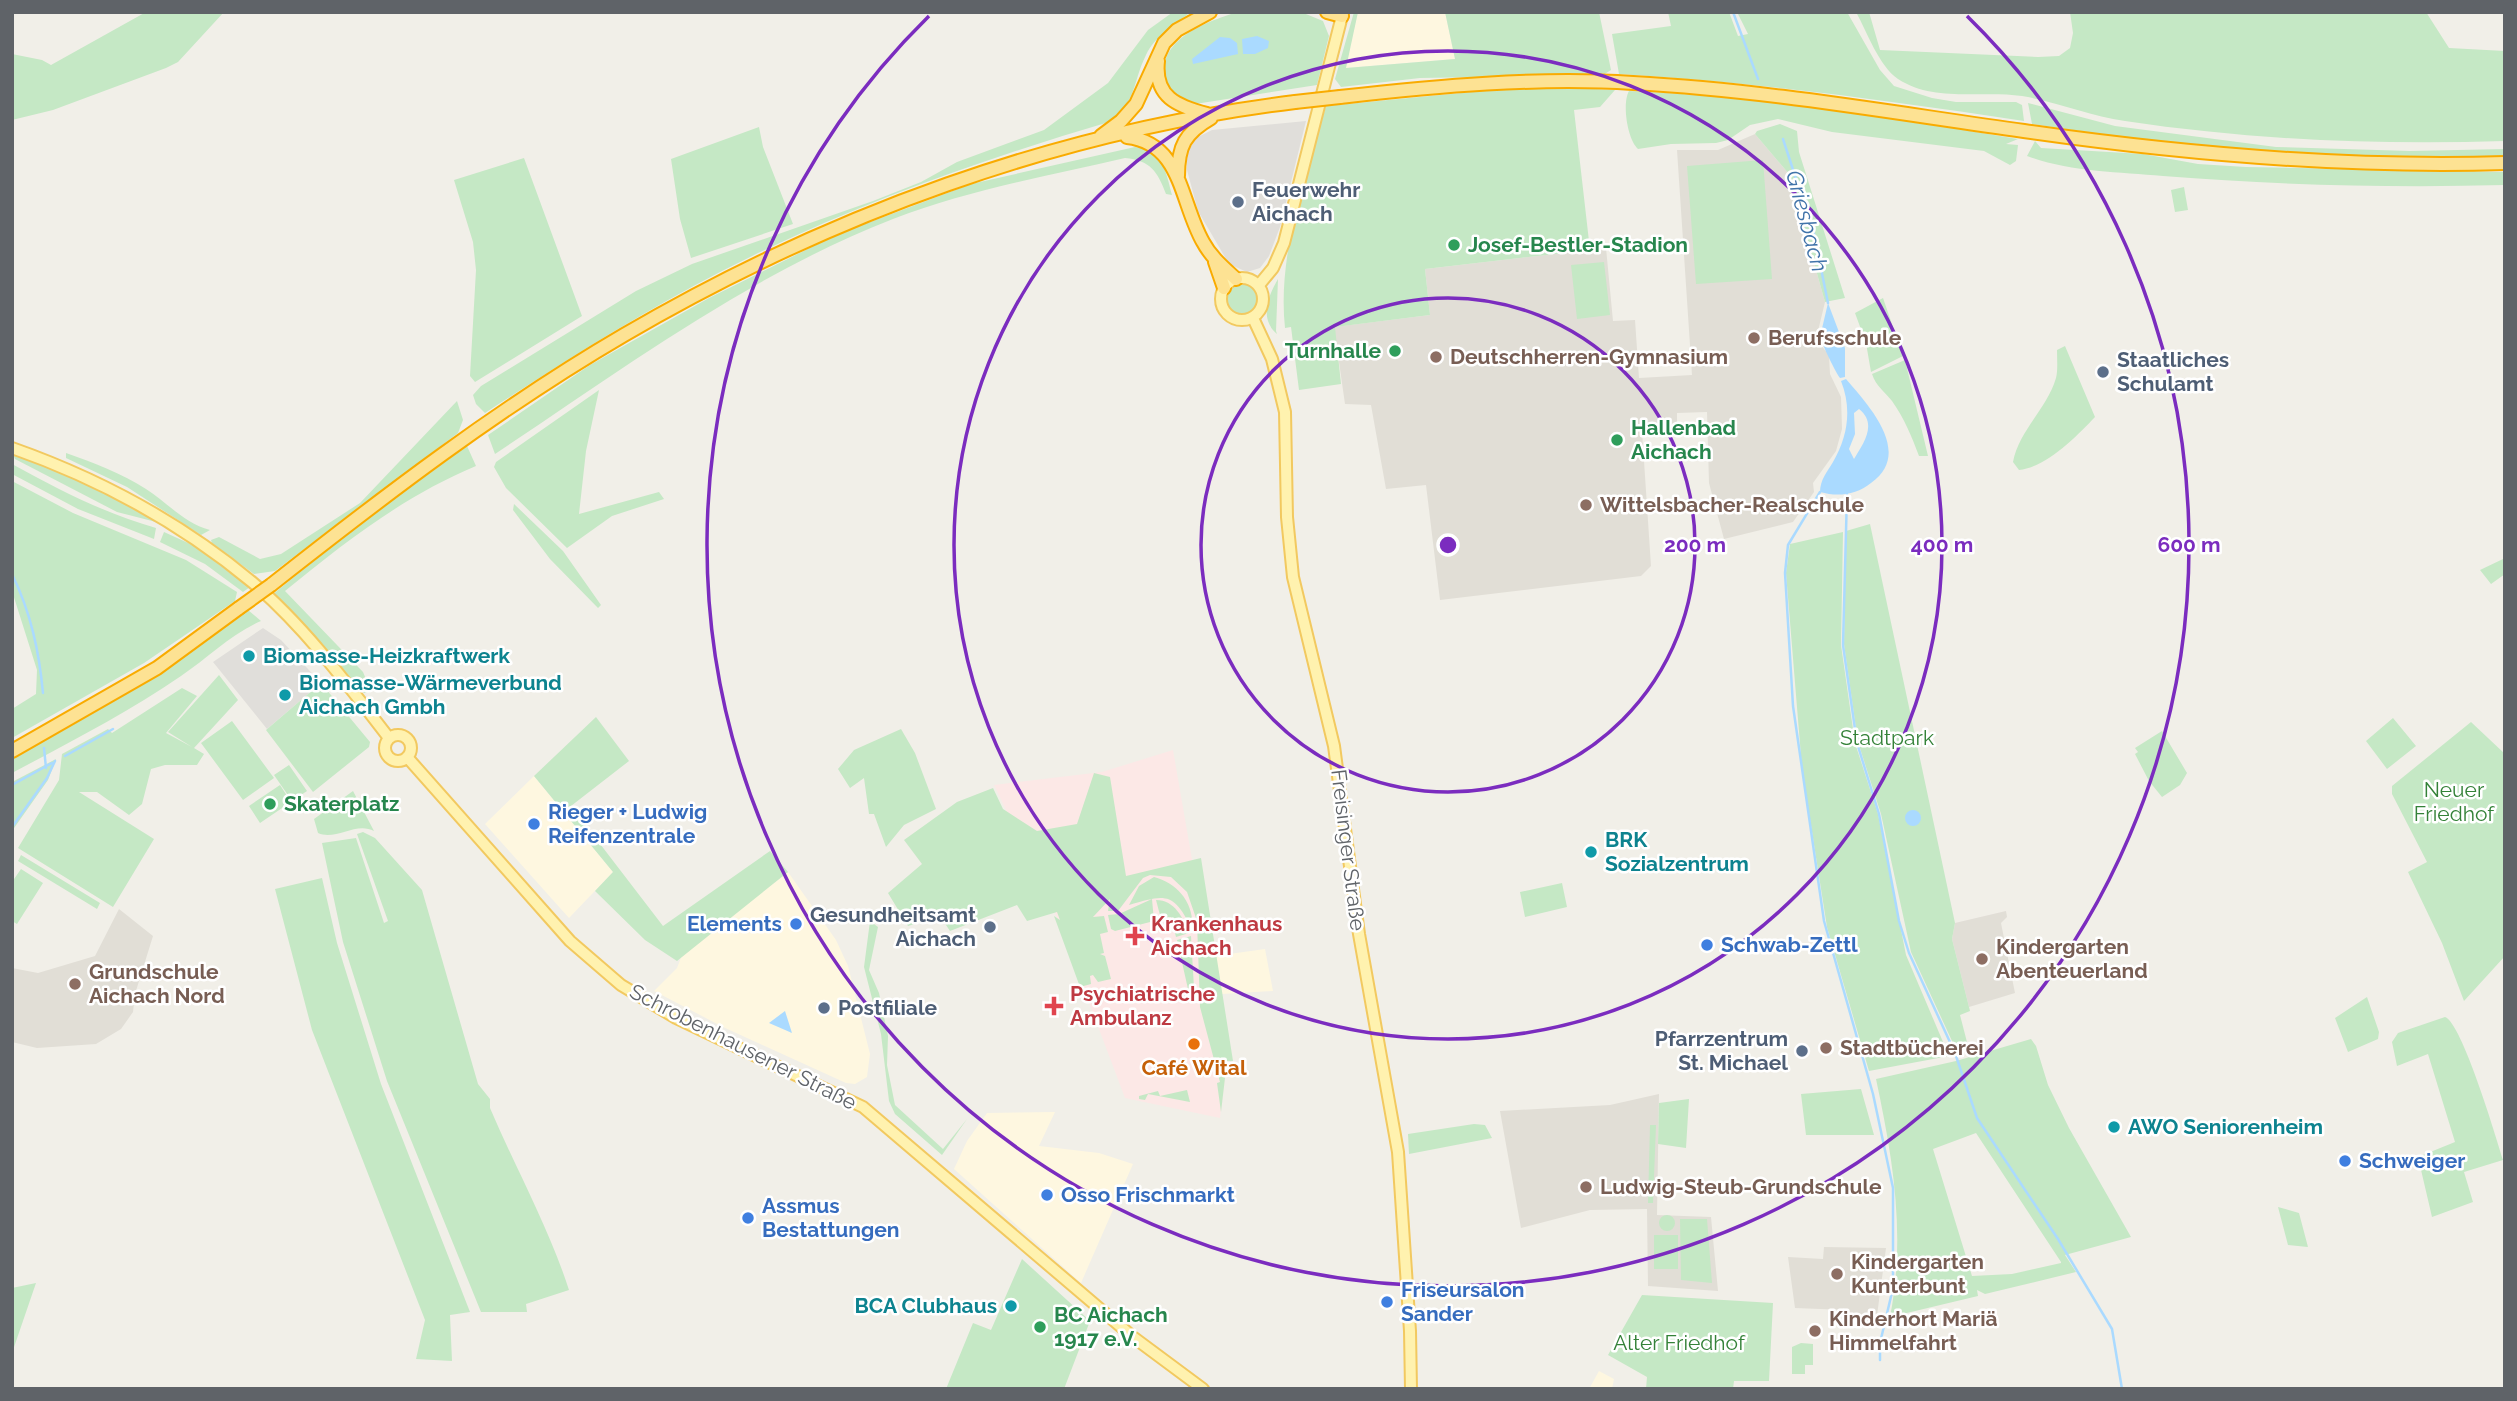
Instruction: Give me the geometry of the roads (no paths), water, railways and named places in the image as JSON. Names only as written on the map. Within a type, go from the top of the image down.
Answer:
[{"type":"highway","points":[[1095,140],[1121,121],[1136,104],[1160,50],[1177,30],[1210,12]]},
{"type":"highway","points":[[1327,12],[1342,14]]},
{"type":"highway","points":[[1160,50],[1157,75],[1162,92],[1179,107],[1214,113]]},
{"type":"highway","points":[[12,751],[157,668],[476,430],[584,359],[687,300],[780,251],[923,192],[1116,135],[1214,113],[1340,97],[1488,83],[1601,82],[1877,107],[2022,131],[2203,153],[2380,165],[2505,163]]},
{"type":"highway","points":[[1178,182],[1179,151],[1184,139],[1214,113]]},
{"type":"highway","points":[[1116,135],[1145,139],[1158,146],[1168,158],[1195,227],[1214,259],[1224,288]]},
{"type":"highway","points":[[1214,259],[1236,279]]},
{"type":"main road","points":[[1259,285],[1273,268],[1284,243],[1342,14]]},
{"type":"main road","points":[[1236,279],[1248,279],[1259,285],[1264,302],[1253,318],[1237,320],[1226,314],[1221,301],[1224,288],[1236,279]]},
{"type":"main road","name":"Freisinger Straße","points":[[1253,318],[1272,359],[1285,412],[1287,517],[1293,577],[1335,746],[1359,934],[1398,1152],[1410,1331],[1411,1389]]},
{"type":"main road","points":[[12,448],[124,495],[219,557],[254,584],[307,638],[389,738]]},
{"type":"main road","points":[[397,735],[407,738],[411,749],[407,757],[398,761],[389,757],[385,750],[389,738],[397,735]]},
{"type":"main road","name":"Schrobenhausener Straße","points":[[407,757],[570,941],[621,985],[676,1018],[863,1107],[1133,1337],[1203,1389]]},
{"type":"water","points":[[1257,36],[1269,41],[1268,48],[1255,54],[1243,54],[1242,39]]},
{"type":"water","points":[[1220,37],[1230,38],[1237,43],[1238,54],[1193,64],[1192,59]]},
{"type":"water","points":[[1828,303],[1845,348],[1845,377],[1840,378],[1820,337]]},
{"type":"water","points":[[1846,379],[1876,416],[1888,444],[1888,458],[1883,471],[1865,487],[1847,494],[1833,494],[1820,492],[1820,488],[1838,452],[1847,422],[1841,381]],"holes":[[[1859,409],[1865,415],[1867,434],[1854,459],[1849,449],[1855,434],[1854,413]]]},
{"type":"water","points":[[1910,810],[1916,810],[1921,818],[1919,824],[1910,826],[1905,821],[1905,815]]},
{"type":"water","points":[[785,1011],[792,1033],[769,1023]]},
{"type":"waterway","name":"Griesbach","points":[[1733,12],[1758,79]]},
{"type":"waterway","name":"Griesbach","points":[[1783,139],[1814,234],[1828,303]]},
{"type":"waterway","points":[[1820,492],[1788,545],[1785,573],[1793,706],[1824,921],[1873,1094],[1893,1188],[1893,1288],[1880,1343],[1880,1360]]},
{"type":"waterway","points":[[1847,494],[1843,645],[1857,743],[1879,814],[1899,921],[1909,953],[1955,1053],[1977,1118],[2058,1239],[2112,1329],[2122,1389]]},
{"type":"waterway","points":[[12,574],[33,632],[43,693]]},
{"type":"waterway","points":[[65,756],[113,729]]},
{"type":"waterway","points":[[44,748],[46,768]]},
{"type":"waterway","points":[[12,827],[47,778],[55,761]]},
{"type":"waterway","points":[[12,785],[52,763]]},
{"type":"place","name":"Feuerwehr Aichach","points":[[1238,202]]},
{"type":"place","name":"Josef-Bestler-Stadion","points":[[1454,245]]},
{"type":"place","name":"Berufsschule","points":[[1754,338]]},
{"type":"place","name":"Turnhalle","points":[[1395,351]]},
{"type":"place","name":"Deutschherren-Gymnasium","points":[[1436,357]]},
{"type":"place","name":"Staatliches Schulamt","points":[[2103,372]]},
{"type":"place","name":"Hallenbad Aichach","points":[[1617,440]]},
{"type":"place","name":"Wittelsbacher-Realschule","points":[[1586,505]]},
{"type":"place","name":"Biomasse-Heizkraftwerk","points":[[249,656]]},
{"type":"place","name":"Biomasse-Wärmeverbund Aichach Gmbh","points":[[285,695]]},
{"type":"place","name":"Skaterplatz","points":[[270,804]]},
{"type":"place","name":"Rieger + Ludwig Reifenzentrale","points":[[534,824]]},
{"type":"place","name":"BRK Sozialzentrum","points":[[1591,852]]},
{"type":"place","name":"Elements","points":[[796,924]]},
{"type":"place","name":"Gesundheitsamt Aichach","points":[[990,927]]},
{"type":"place","name":"Krankenhaus Aichach","points":[[1135,936]]},
{"type":"place","name":"Schwab-Zettl","points":[[1707,945]]},
{"type":"place","name":"Kindergarten Abenteuerland","points":[[1982,959]]},
{"type":"place","name":"Grundschule Aichach Nord","points":[[75,984]]},
{"type":"place","name":"Psychiatrische Ambulanz","points":[[1054,1006]]},
{"type":"place","name":"Postfiliale","points":[[824,1008]]},
{"type":"place","name":"Café Wital","points":[[1194,1044]]},
{"type":"place","name":"Stadtbücherei","points":[[1826,1048]]},
{"type":"place","name":"Pfarrzentrum St. Michael","points":[[1802,1051]]},
{"type":"place","name":"AWO Seniorenheim","points":[[2114,1127]]},
{"type":"place","name":"Schweiger","points":[[2345,1161]]},
{"type":"place","name":"Ludwig-Steub-Grundschule","points":[[1586,1187]]},
{"type":"place","name":"Osso Frischmarkt","points":[[1047,1195]]},
{"type":"place","name":"Assmus Bestattungen","points":[[748,1218]]},
{"type":"place","name":"Kindergarten Kunterbunt","points":[[1837,1274]]},
{"type":"place","name":"Friseursalon Sander","points":[[1387,1302]]},
{"type":"place","name":"BCA Clubhaus","points":[[1011,1306]]},
{"type":"place","name":"BC Aichach 1917 e.V.","points":[[1040,1327]]},
{"type":"place","name":"Kinderhort Mariä Himmelfahrt","points":[[1815,1331]]},
{"type":"park label","name":"Stadtpark","points":[[1887,738]]},
{"type":"park label","name":"Neuer Friedhof","points":[[2454,802]]},
{"type":"park label","name":"Alter Friedhof","points":[[1679,1343]]}]
